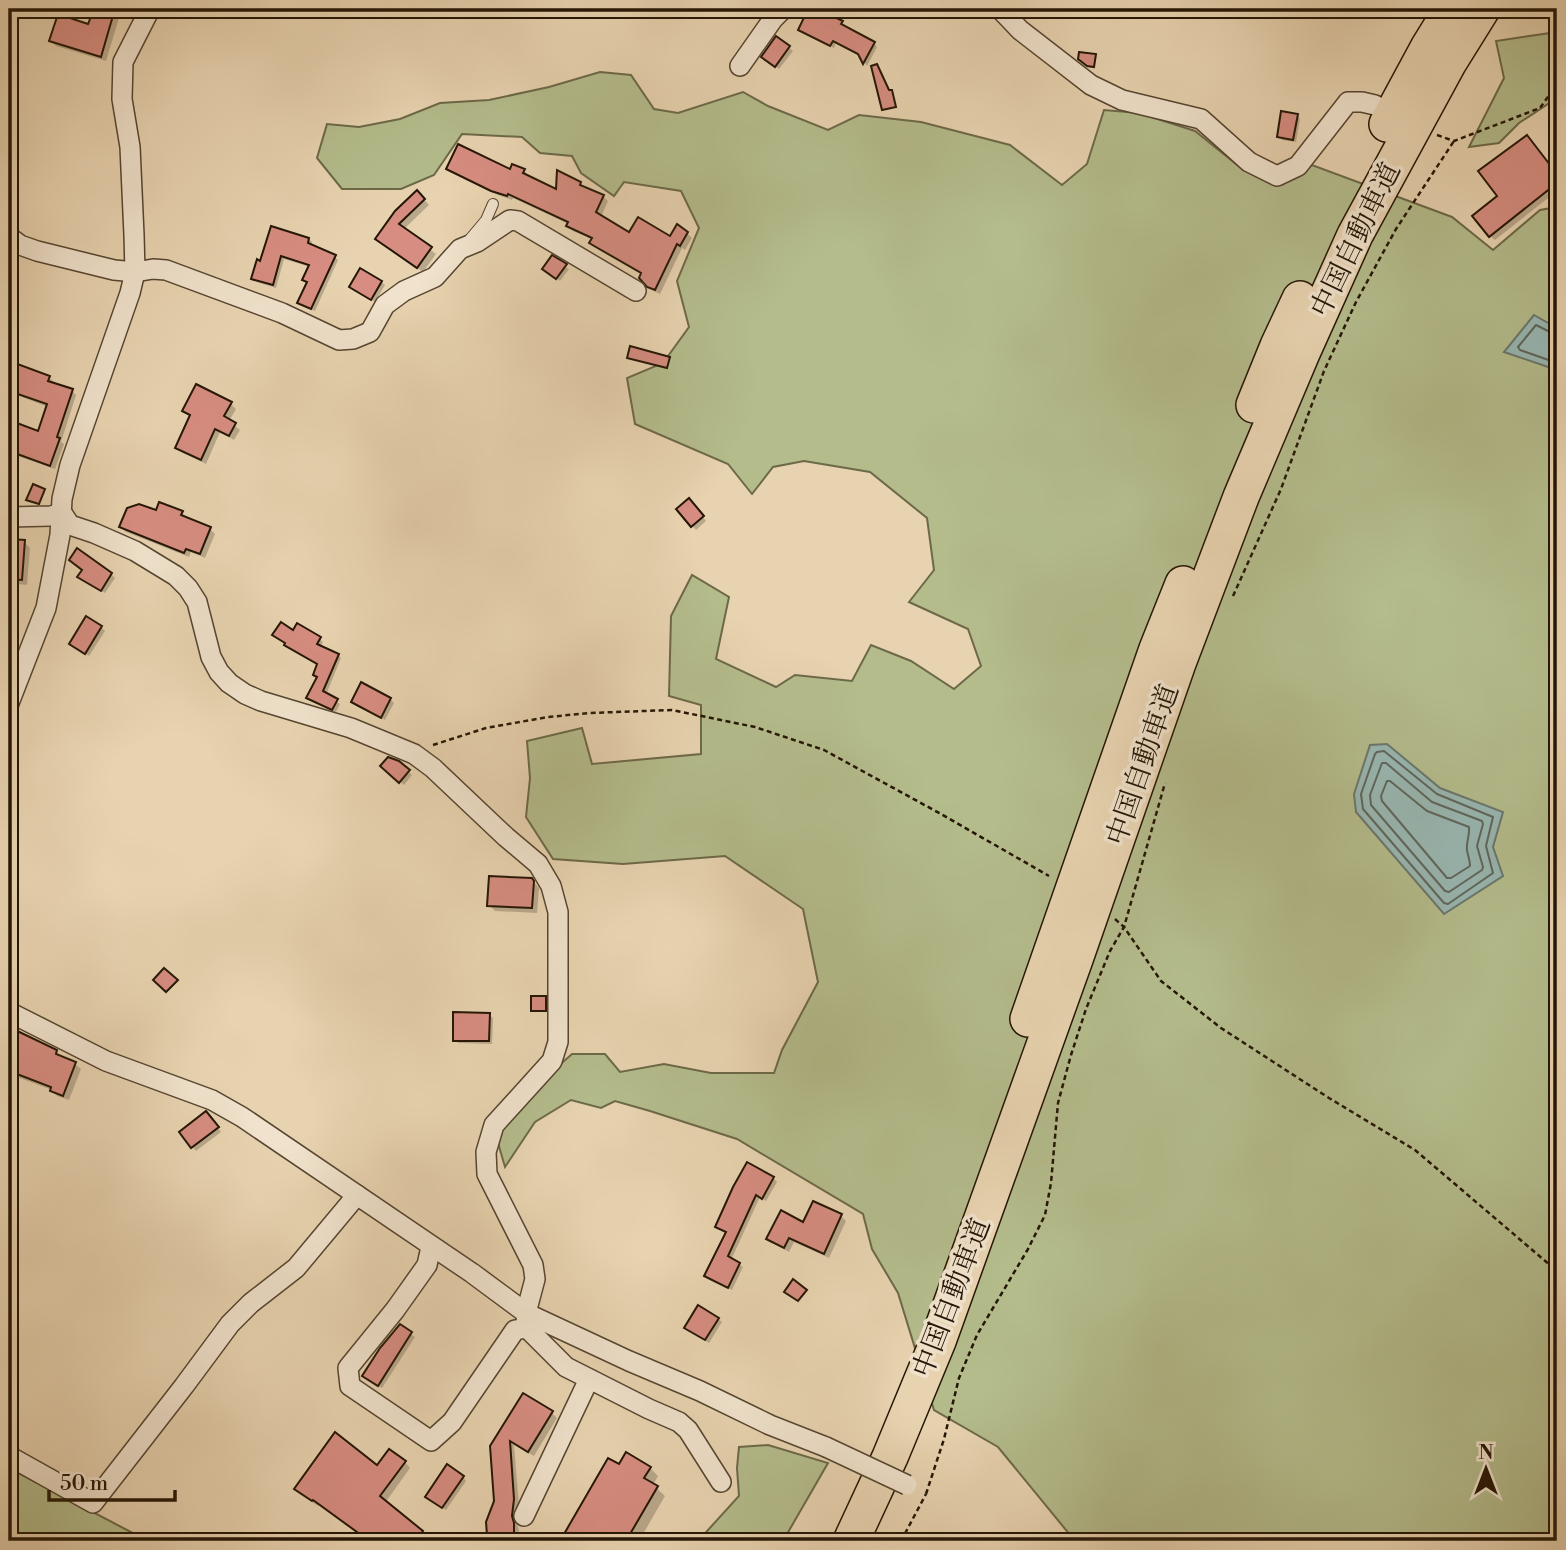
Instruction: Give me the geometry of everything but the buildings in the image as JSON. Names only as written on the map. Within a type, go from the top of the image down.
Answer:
[{"type":"highway","name":"中国自動車道","points":[[827,1541],[916,1332],[982,1154],[1157,649],[1262,384],[1334,227],[1428,48],[1452,9]]},
{"type":"highway","name":"中国自動車道","points":[[851,1541],[890,1457],[937,1341],[1079,949],[1178,663],[1241,497],[1355,235],[1449,62],[1482,9]]},
{"type":"street","points":[[9,703],[46,608],[60,535],[62,499],[70,465],[135,272],[130,147],[122,99],[123,62],[149,9]]},
{"type":"street","points":[[740,66],[782,9]]},
{"type":"street","points":[[1000,9],[1020,30],[1091,85],[1122,100],[1201,119],[1249,162],[1278,176],[1298,166],[1348,102],[1376,105]]},
{"type":"street","points":[[9,237],[20,245],[37,251],[114,270],[166,270],[282,313],[339,340],[353,339],[370,332],[385,305],[404,291],[435,277],[460,249],[477,242],[510,220],[518,221],[635,291]]},
{"type":"street","points":[[9,517],[51,516],[62,513]]},
{"type":"street","points":[[62,513],[70,525],[135,551],[176,576],[188,588],[197,602],[211,657],[229,683],[261,701],[351,728],[414,754],[433,768],[538,864],[551,886],[558,912],[558,1042],[552,1061],[494,1125],[486,1152],[487,1174],[533,1265],[534,1279],[526,1321],[515,1330],[453,1422],[431,1440],[350,1386],[348,1368],[427,1265],[431,1247]]},
{"type":"street","points":[[9,1012],[106,1061],[212,1100],[242,1117],[472,1273],[526,1321],[566,1367],[679,1422],[688,1430],[722,1482]]},
{"type":"street","points":[[9,1456],[93,1503],[230,1324],[251,1303],[296,1268],[357,1195]]},
{"type":"street","points":[[526,1321],[700,1391],[769,1425],[826,1447],[906,1485]]},
{"type":"street","points":[[524,1516],[589,1379]]},
{"type":"lane","points":[[460,249],[486,220],[493,204]]},
{"type":"path","points":[[1228,605],[1281,489],[1324,371],[1356,302],[1396,229],[1454,141],[1540,108],[1557,84]]},
{"type":"path","points":[[1434,134],[1454,141]]},
{"type":"path","points":[[414,754],[435,744],[486,728],[548,717],[673,710],[755,727],[824,750],[1053,878]]},
{"type":"path","points":[[901,1541],[926,1494],[944,1439],[959,1378],[976,1335],[1028,1249],[1045,1215],[1053,1172],[1058,1104],[1071,1055],[1105,962],[1124,927],[1168,774]]},
{"type":"path","points":[[1107,913],[1124,927],[1161,981],[1221,1028],[1328,1098],[1415,1150],[1557,1271]]},
{"type":"green space","points":[[1557,30],[1557,98],[1519,123],[1499,143],[1469,147],[1504,78],[1496,41]]},
{"type":"green space","points":[[600,72],[631,75],[654,109],[678,113],[743,92],[768,106],[828,130],[859,115],[921,122],[1010,145],[1062,185],[1087,164],[1104,110],[1139,113],[1195,131],[1240,167],[1277,180],[1312,165],[1452,217],[1493,250],[1540,210],[1557,207],[1557,1541],[1075,1541],[998,1447],[934,1410],[898,1293],[872,1249],[863,1214],[737,1139],[615,1101],[601,1108],[571,1100],[535,1122],[505,1167],[496,1136],[547,1076],[572,1054],[605,1054],[620,1072],[664,1064],[711,1073],[774,1073],[782,1050],[818,982],[803,909],[725,856],[623,864],[553,859],[526,817],[530,778],[527,741],[582,728],[592,764],[701,754],[701,705],[669,696],[671,616],[692,575],[729,597],[716,659],[776,687],[795,675],[852,681],[871,645],[911,661],[954,689],[981,666],[968,629],[909,602],[934,570],[927,518],[870,472],[804,461],[773,467],[752,494],[728,464],[635,424],[627,378],[663,363],[689,327],[677,281],[699,228],[681,191],[624,182],[614,196],[581,173],[572,156],[540,153],[522,137],[462,134],[434,175],[401,189],[342,189],[317,158],[327,124],[359,127],[400,119],[440,103],[489,100]]},
{"type":"green space","points":[[768,1445],[828,1463],[783,1541],[698,1541],[739,1496],[739,1447]]},
{"type":"green space","points":[[9,1468],[148,1541],[9,1541]]},
{"type":"water","points":[[1534,315],[1557,328],[1557,370],[1504,352]]},
{"type":"water","points":[[1387,744],[1440,788],[1503,812],[1493,847],[1503,876],[1444,914],[1356,812],[1354,794],[1370,745]]}]
